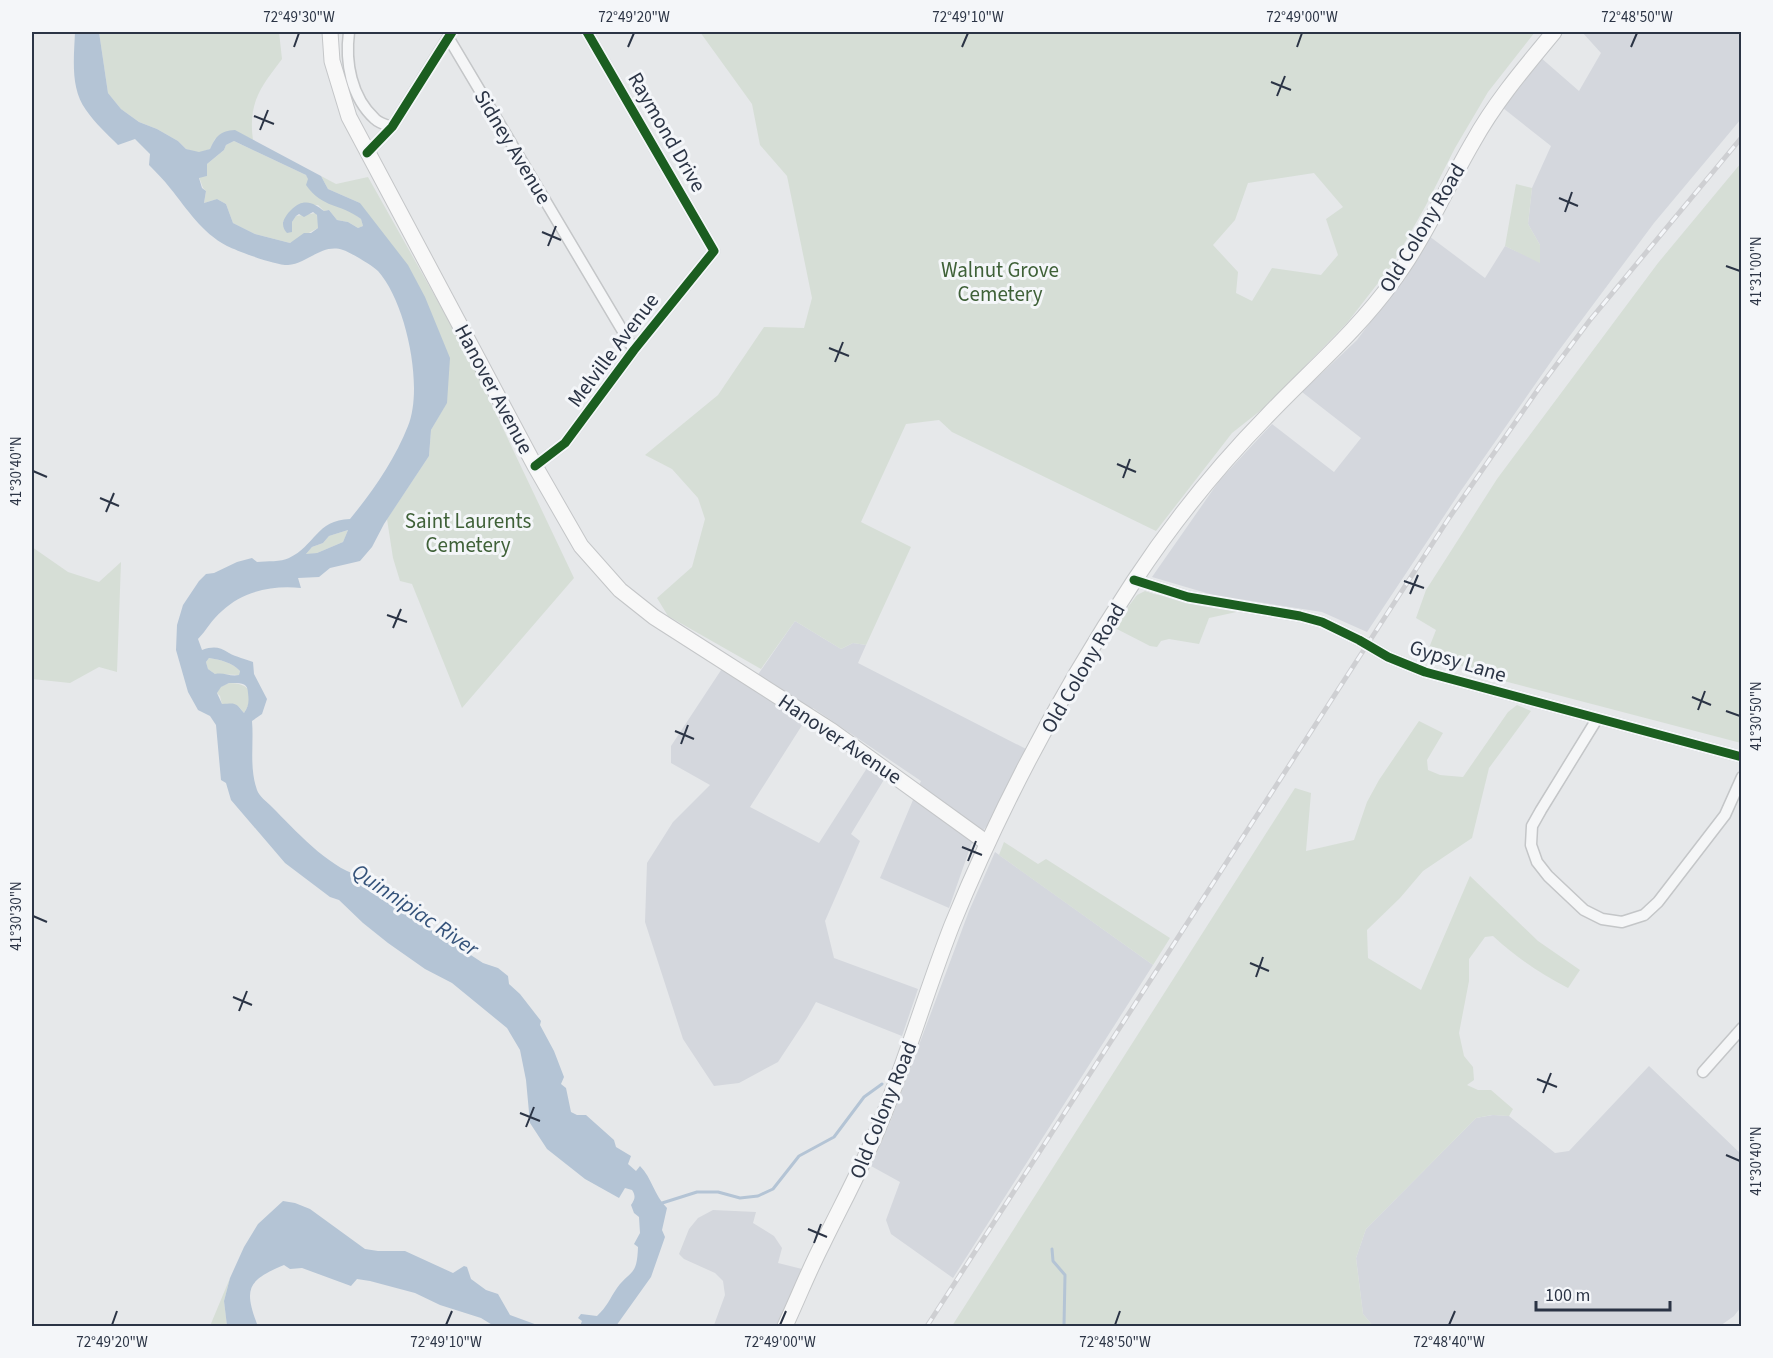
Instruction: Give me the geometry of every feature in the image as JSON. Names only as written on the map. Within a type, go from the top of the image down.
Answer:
[{"type":"main road","name":"Hanover Avenue","points":[[330,32],[332,61],[349,117],[366,153],[535,466],[581,546],[620,590],[666,625],[832,731],[987,843]]},
{"type":"main road","name":"Old Colony Road","points":[[785,1326],[877,1132],[939,958],[987,843],[1077,673],[1134,580],[1174,524],[1223,463],[1358,324],[1390,286],[1413,252],[1473,140],[1491,112],[1554,32]]},
{"type":"street","points":[[350,32],[348,43],[350,70],[355,93],[376,121],[392,127]]},
{"type":"street","name":"Raymond Drive","points":[[587,32],[714,251]]},
{"type":"street","points":[[366,153],[392,127],[450,34]]},
{"type":"street","name":"Sidney Avenue","points":[[450,34],[634,350]]},
{"type":"street","name":"Melville Avenue","points":[[535,466],[565,443],[634,350],[714,251]]},
{"type":"street","name":"Gypsy Lane","points":[[1134,580],[1188,597],[1306,618],[1341,631],[1388,657],[1425,672],[1742,758]]},
{"type":"street","points":[[1597,719],[1532,826],[1531,845],[1538,862],[1548,876],[1584,910],[1602,919],[1622,922],[1644,915],[1658,902],[1725,815],[1742,777]]},
{"type":"street","points":[[1703,1072],[1740,1034]]},
{"type":"shaded area","points":[[1582,32],[1741,32],[1741,119],[1654,223],[1557,353],[1460,492],[1367,632],[1322,612],[1213,595],[1152,577],[1219,481],[1272,424],[1334,472],[1361,438],[1302,392],[1357,340],[1397,286],[1429,236],[1485,278],[1505,246],[1540,262],[1540,245],[1528,224],[1532,188],[1551,146],[1503,108],[1540,57],[1579,91],[1601,53]]},
{"type":"shaded area","points":[[795,621],[841,649],[853,643],[866,645],[858,663],[1028,750],[990,822],[971,845],[949,908],[880,878],[921,781],[813,708],[750,807],[819,843],[867,768],[885,778],[851,834],[860,841],[825,921],[834,958],[918,989],[902,1036],[816,1002],[778,1062],[739,1083],[714,1086],[683,1039],[645,922],[647,863],[673,822],[710,785],[671,763],[671,746],[729,658],[757,676]]},
{"type":"shaded area","points":[[995,852],[1153,965],[953,1278],[891,1234],[886,1220],[900,1182],[871,1166],[891,1120],[969,911]]},
{"type":"shaded area","points":[[1649,1066],[1741,1154],[1741,1307],[1734,1316],[1720,1326],[1373,1326],[1363,1314],[1356,1258],[1366,1229],[1476,1118],[1493,1115],[1509,1116],[1555,1153],[1569,1151]]},
{"type":"shaded area","points":[[713,1210],[756,1212],[753,1223],[774,1236],[782,1248],[778,1263],[802,1269],[779,1326],[714,1325],[725,1295],[723,1281],[715,1273],[684,1259],[679,1254],[689,1229],[698,1218]]},
{"type":"green space","points":[[99,32],[279,32],[282,59],[257,97],[252,116],[253,140],[235,131],[215,139],[210,149],[199,153],[186,149],[178,141],[139,122],[121,109],[108,93]]},
{"type":"green space","name":"Walnut Grove Cemetery","points":[[700,32],[1535,32],[1488,92],[1392,265],[1347,323],[1265,407],[1232,433],[1156,531],[952,432],[939,420],[906,424],[861,522],[911,547],[866,645],[853,643],[841,649],[795,621],[761,669],[668,616],[657,598],[692,567],[705,519],[698,498],[672,469],[645,455],[718,395],[764,327],[804,328],[812,298],[787,176],[760,145],[752,104]],"holes":[[[1314,173],[1343,207],[1326,219],[1338,255],[1321,275],[1272,268],[1252,301],[1236,293],[1238,272],[1213,245],[1235,220],[1248,183]]]},
{"type":"green space","points":[[234,141],[306,175],[361,219],[363,226],[358,228],[348,222],[337,220],[329,210],[324,211],[318,205],[295,207],[283,222],[292,222],[296,216],[316,213],[319,222],[318,228],[290,243],[255,234],[233,223],[226,204],[217,199],[204,203],[206,191],[199,177],[207,176],[207,164],[224,150],[226,145]]},
{"type":"green space","points":[[1741,163],[1741,743],[1500,680],[1427,653],[1436,630],[1416,618],[1426,590],[1497,479],[1658,263]]},
{"type":"green space","name":"Saint Laurents Cemetery","points":[[321,176],[336,184],[368,177],[468,355],[574,578],[462,708],[412,584],[400,581],[393,558],[387,519],[429,456],[431,430],[447,402],[360,203],[328,189]]},
{"type":"green space","points":[[1516,184],[1532,188],[1528,224],[1540,245],[1540,263],[1505,246]]},
{"type":"green space","points":[[348,530],[343,542],[317,553],[305,555],[312,547],[323,543],[329,536]]},
{"type":"green space","points":[[32,547],[68,572],[99,582],[121,562],[117,672],[99,667],[70,683],[32,679]]},
{"type":"green space","points":[[1145,591],[1241,611],[1209,618],[1199,644],[1169,639],[1161,641],[1157,647],[1150,646],[1113,627],[1137,595]]},
{"type":"green space","points":[[209,658],[233,665],[240,671],[239,675],[215,674],[208,669],[206,662]]},
{"type":"green space","points":[[229,683],[242,685],[249,691],[250,701],[244,713],[235,704],[222,705],[217,693],[220,687]]},
{"type":"green space","points":[[1517,705],[1531,711],[1489,768],[1472,838],[1423,871],[1400,898],[1367,930],[1368,958],[1421,990],[1470,876],[1538,941],[1580,970],[1568,988],[1529,965],[1493,936],[1485,937],[1469,959],[1469,981],[1459,1033],[1464,1056],[1473,1067],[1474,1080],[1467,1085],[1478,1090],[1491,1090],[1513,1109],[1509,1116],[1492,1115],[1476,1118],[1366,1229],[1356,1258],[1363,1314],[1373,1326],[952,1326],[1295,788],[1311,793],[1306,851],[1354,840],[1367,802],[1379,780],[1419,721],[1443,733],[1427,760],[1428,770],[1440,775],[1463,777],[1508,712]]},
{"type":"green space","points":[[1004,842],[1038,864],[1046,859],[1170,938],[1153,965],[999,855]]},
{"type":"green space","points":[[230,1278],[224,1301],[227,1326],[210,1326]]},
{"type":"water","points":[[75,32],[99,32],[108,93],[121,109],[139,122],[178,141],[186,149],[199,152],[210,149],[219,135],[235,130],[321,176],[328,189],[360,203],[408,265],[425,297],[450,358],[447,403],[431,430],[429,456],[384,524],[372,547],[360,561],[330,568],[319,577],[298,578],[301,588],[269,589],[239,599],[218,614],[198,639],[202,650],[219,648],[253,662],[254,674],[267,699],[262,714],[252,721],[253,773],[261,797],[323,856],[358,875],[362,880],[389,893],[436,934],[453,941],[483,963],[498,968],[508,976],[509,984],[541,1021],[540,1025],[554,1051],[564,1077],[561,1084],[566,1088],[571,1112],[586,1115],[614,1140],[616,1147],[631,1156],[628,1164],[636,1171],[640,1166],[667,1208],[662,1230],[665,1237],[651,1277],[616,1326],[580,1326],[582,1321],[578,1318],[581,1314],[597,1316],[635,1268],[638,1247],[634,1244],[640,1233],[639,1217],[634,1213],[631,1205],[635,1198],[632,1190],[625,1188],[619,1198],[585,1179],[547,1149],[530,1123],[526,1080],[520,1050],[507,1028],[452,983],[425,969],[388,943],[339,900],[330,897],[285,863],[231,800],[226,783],[221,780],[216,725],[210,716],[198,710],[188,692],[176,650],[177,625],[183,605],[206,574],[252,558],[257,562],[278,561],[298,553],[330,524],[350,519],[383,474],[408,426],[414,390],[410,346],[397,303],[378,271],[343,250],[328,249],[288,265],[274,263],[233,249],[210,234],[149,165],[150,154],[135,139],[118,145],[86,110],[75,83]],"holes":[[[234,141],[306,175],[308,179],[306,185],[312,193],[325,202],[361,219],[363,226],[358,228],[348,222],[337,220],[329,210],[324,211],[308,203],[299,204],[287,215],[283,225],[284,229],[287,233],[292,232],[292,222],[296,216],[299,214],[304,217],[313,212],[317,215],[318,228],[311,233],[304,233],[290,243],[255,234],[233,223],[226,204],[217,199],[204,203],[206,191],[202,188],[199,178],[207,176],[207,164],[224,150],[226,145]],[[348,530],[343,542],[317,553],[306,554],[312,547],[323,543],[329,536]],[[209,658],[226,662],[240,671],[239,675],[215,674],[208,669],[206,662]],[[229,683],[240,683],[247,687],[248,701],[244,713],[235,704],[222,704],[217,693],[221,687]]]},
{"type":"water","points":[[283,1201],[310,1209],[365,1249],[405,1251],[453,1273],[464,1266],[467,1267],[471,1279],[486,1290],[498,1294],[510,1315],[540,1326],[494,1326],[481,1318],[440,1305],[415,1293],[357,1279],[351,1286],[302,1268],[290,1269],[284,1265],[263,1275],[252,1286],[250,1301],[257,1324],[262,1326],[227,1326],[224,1301],[230,1278],[244,1247],[258,1224]]},
{"type":"waterway","points":[[659,1204],[697,1192],[718,1192],[740,1198],[758,1196],[773,1189],[799,1156],[834,1137],[864,1097],[882,1084]]},
{"type":"waterway","points":[[1052,1249],[1053,1261],[1065,1275],[1064,1326]]},
{"type":"railway","points":[[927,1326],[1449,518],[1539,388],[1590,320],[1742,137]]},
{"type":"cycle path","points":[[367,153],[392,127],[452,32]]},
{"type":"cycle path","points":[[535,466],[565,443],[634,350],[714,251],[587,32]]},
{"type":"cycle path","points":[[1134,580],[1188,597],[1300,616],[1322,622],[1388,657],[1425,672],[1742,757]]},
{"type":"water label","name":"Quinnipiac River","points":[[415,910]]}]
